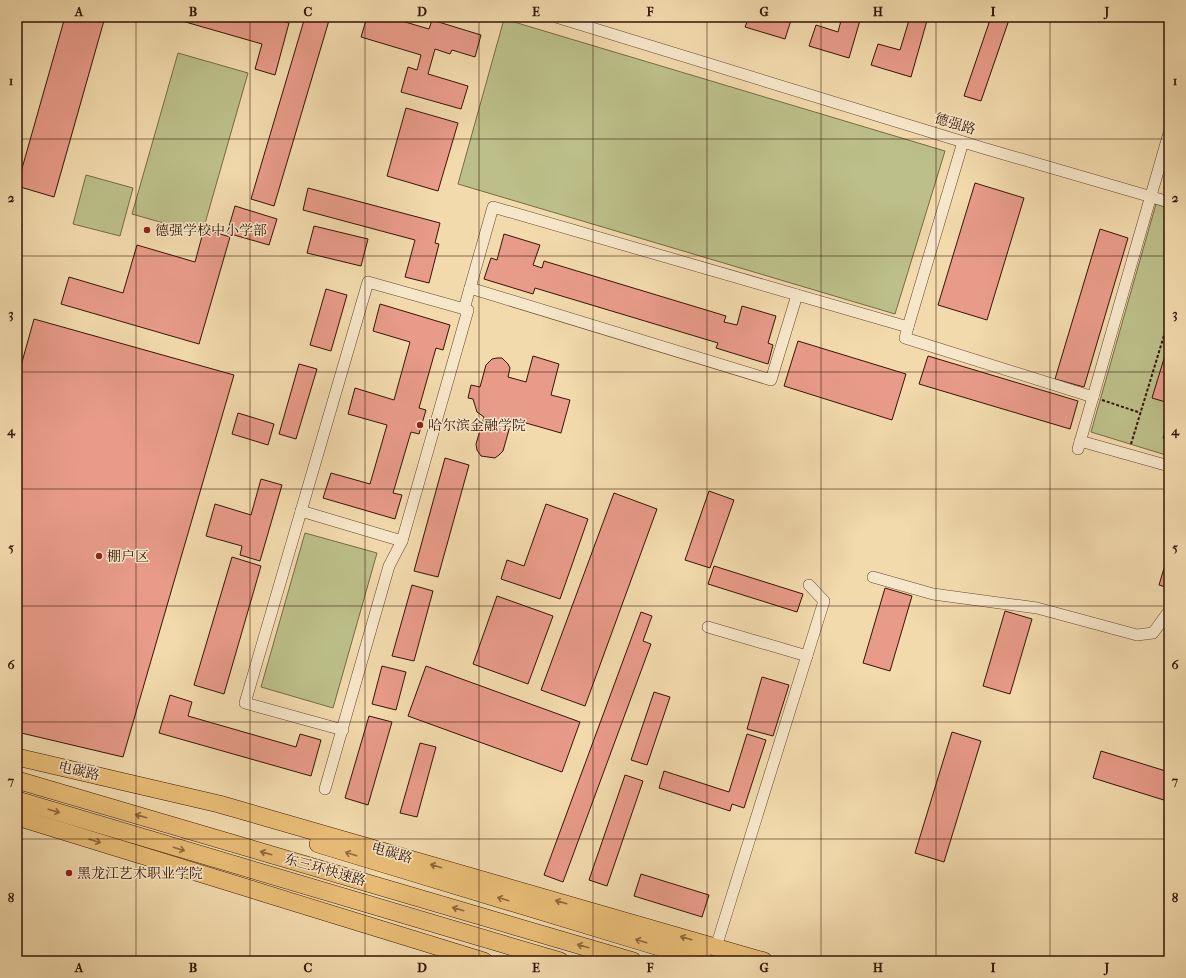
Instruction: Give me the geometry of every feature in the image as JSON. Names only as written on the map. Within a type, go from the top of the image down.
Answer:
[{"type":"highway","name":"电碳路","points":[[17,757],[219,804],[764,961]]},
{"type":"highway","points":[[17,757],[705,961]]},
{"type":"highway","name":"东三环快速路","points":[[17,780],[633,961]]},
{"type":"highway","name":"东三环快速路","points":[[17,800],[560,961]]},
{"type":"highway","points":[[17,818],[484,961]]},
{"type":"highway","points":[[221,880],[293,895],[522,961]]},
{"type":"street","name":"德强路","points":[[556,17],[983,148],[982,140],[582,17]]},
{"type":"street","points":[[1169,133],[1079,445],[1128,455],[1169,466]]},
{"type":"street","points":[[963,142],[905,338],[1093,397]]},
{"type":"street","points":[[983,148],[1169,202]]},
{"type":"street","points":[[464,309],[493,207],[908,327]]},
{"type":"street","points":[[325,789],[343,730],[389,566],[402,541],[468,310],[368,282],[245,703],[343,730]]},
{"type":"street","points":[[470,288],[771,380],[797,295]]},
{"type":"street","points":[[301,511],[402,541]]},
{"type":"street","points":[[873,578],[932,594],[1038,608],[1137,635],[1153,633],[1169,611]]},
{"type":"street","points":[[716,947],[824,601],[809,585]]},
{"type":"street","points":[[708,627],[807,656]]},
{"type":"path","points":[[1128,455],[1169,319]]},
{"type":"path","points":[[1093,397],[1141,413]]},
{"type":"green space","points":[[504,19],[945,151],[895,314],[458,184]]},
{"type":"green space","points":[[178,53],[248,73],[202,234],[132,214]]},
{"type":"green space","points":[[86,175],[133,188],[120,236],[73,224]]},
{"type":"green space","points":[[1156,204],[1169,208],[1169,456],[1091,432]]},
{"type":"green space","points":[[305,533],[377,553],[333,708],[261,687]]},
{"type":"building","points":[[65,17],[105,17],[54,197],[17,186]]},
{"type":"building","points":[[168,17],[267,17],[289,23],[275,75],[255,69],[262,44]]},
{"type":"building","points":[[305,17],[330,17],[274,206],[251,199]]},
{"type":"building","points":[[367,17],[388,17],[429,29],[432,20],[481,35],[475,57],[452,50],[450,54],[435,49],[428,74],[468,86],[461,109],[401,92],[408,67],[417,70],[421,55],[361,37]]},
{"type":"building","points":[[706,17],[724,17],[723,22]]},
{"type":"building","points":[[749,17],[792,17],[785,39],[745,27]]},
{"type":"building","points":[[842,17],[861,17],[849,58],[809,46],[816,25],[838,32]]},
{"type":"building","points":[[910,17],[928,17],[911,77],[871,65],[878,44],[900,50]]},
{"type":"building","points":[[991,17],[1010,17],[981,101],[964,96]]},
{"type":"building","points":[[406,108],[458,123],[438,191],[387,176]]},
{"type":"building","points":[[975,183],[1024,198],[987,320],[938,305]]},
{"type":"building","points":[[308,188],[440,223],[435,243],[439,244],[429,283],[405,277],[415,240],[303,210]]},
{"type":"building","points":[[235,206],[277,219],[269,245],[227,233]]},
{"type":"building","points":[[17,222],[22,224],[17,243]]},
{"type":"building","points":[[314,226],[368,239],[361,266],[307,253]]},
{"type":"building","points":[[204,229],[230,237],[199,344],[61,304],[69,277],[123,293],[137,245],[195,262]]},
{"type":"building","points":[[1100,229],[1128,238],[1084,387],[1055,379]]},
{"type":"building","points":[[504,234],[540,245],[533,265],[542,268],[544,261],[726,316],[724,322],[737,325],[742,306],[776,316],[768,343],[773,345],[768,364],[716,348],[718,343],[535,288],[533,294],[484,279],[491,258],[497,260]]},
{"type":"building","points":[[326,289],[347,295],[331,351],[310,345]]},
{"type":"building","points":[[380,304],[450,325],[443,350],[436,348],[419,408],[426,410],[419,434],[411,432],[393,493],[402,495],[395,519],[323,498],[331,473],[370,484],[387,425],[348,414],[355,388],[394,400],[410,342],[373,331]]},
{"type":"building","name":"棚户区","points":[[34,319],[234,375],[123,757],[17,732],[17,380]]},
{"type":"building","points":[[798,341],[906,374],[892,420],[784,386]]},
{"type":"building","points":[[1169,342],[1169,403],[1152,398]]},
{"type":"building","points":[[533,356],[559,364],[551,395],[570,400],[561,433],[512,419],[503,451],[495,458],[481,456],[477,450],[476,444],[484,417],[477,412],[473,399],[468,398],[471,385],[480,387],[486,365],[492,359],[497,358],[502,358],[508,364],[510,368],[508,377],[526,382]]},
{"type":"building","points":[[928,356],[1078,401],[1070,429],[919,384]]},
{"type":"building","points":[[299,364],[317,369],[296,439],[279,434]]},
{"type":"building","points":[[238,413],[274,424],[268,445],[232,434]]},
{"type":"building","points":[[1169,417],[1169,440],[1163,438]]},
{"type":"building","points":[[445,458],[469,465],[438,577],[414,571]]},
{"type":"building","points":[[261,479],[282,485],[260,561],[240,555],[242,546],[206,536],[215,504],[251,515]]},
{"type":"building","points":[[709,491],[734,500],[710,568],[685,560]]},
{"type":"building","points":[[614,493],[657,509],[585,706],[541,690]]},
{"type":"building","points":[[546,504],[588,519],[560,599],[501,579],[507,560],[524,566]]},
{"type":"building","points":[[232,557],[261,566],[224,694],[194,685]]},
{"type":"building","points":[[1167,558],[1169,558],[1169,588],[1159,585]]},
{"type":"building","points":[[714,566],[803,594],[797,612],[708,584]]},
{"type":"building","points":[[412,585],[433,591],[414,661],[392,656]]},
{"type":"building","points":[[885,588],[912,596],[890,671],[863,663]]},
{"type":"building","points":[[497,596],[553,616],[528,684],[473,664]]},
{"type":"building","points":[[1005,611],[1032,619],[1010,694],[983,686]]},
{"type":"building","points":[[641,612],[652,616],[643,641],[651,644],[563,882],[544,875]]},
{"type":"building","points":[[382,666],[406,672],[396,710],[372,704]]},
{"type":"building","points":[[426,666],[580,722],[562,772],[408,716]]},
{"type":"building","points":[[762,677],[789,685],[773,736],[747,729]]},
{"type":"building","points":[[654,692],[670,697],[647,765],[631,760]]},
{"type":"building","points":[[170,695],[192,702],[188,716],[296,747],[300,734],[321,740],[311,776],[159,733]]},
{"type":"building","points":[[369,716],[392,722],[368,805],[345,798]]},
{"type":"building","points":[[952,732],[981,741],[944,862],[915,853]]},
{"type":"building","points":[[747,734],[766,740],[744,808],[732,804],[730,811],[659,788],[664,771],[729,792]]},
{"type":"building","points":[[420,743],[436,747],[417,817],[400,813]]},
{"type":"building","points":[[1101,751],[1169,772],[1167,801],[1093,778]]},
{"type":"building","points":[[625,775],[643,781],[607,886],[589,880]]},
{"type":"building","points":[[641,874],[709,895],[702,917],[634,896]]},
{"type":"place","name":"德强学校中小学部","points":[[147,230]]},
{"type":"place","name":"哈尔滨金融学院","points":[[420,425]]},
{"type":"place","name":"棚户区","points":[[99,556]]},
{"type":"place","name":"黑龙江艺术职业学院","points":[[69,873]]}]
